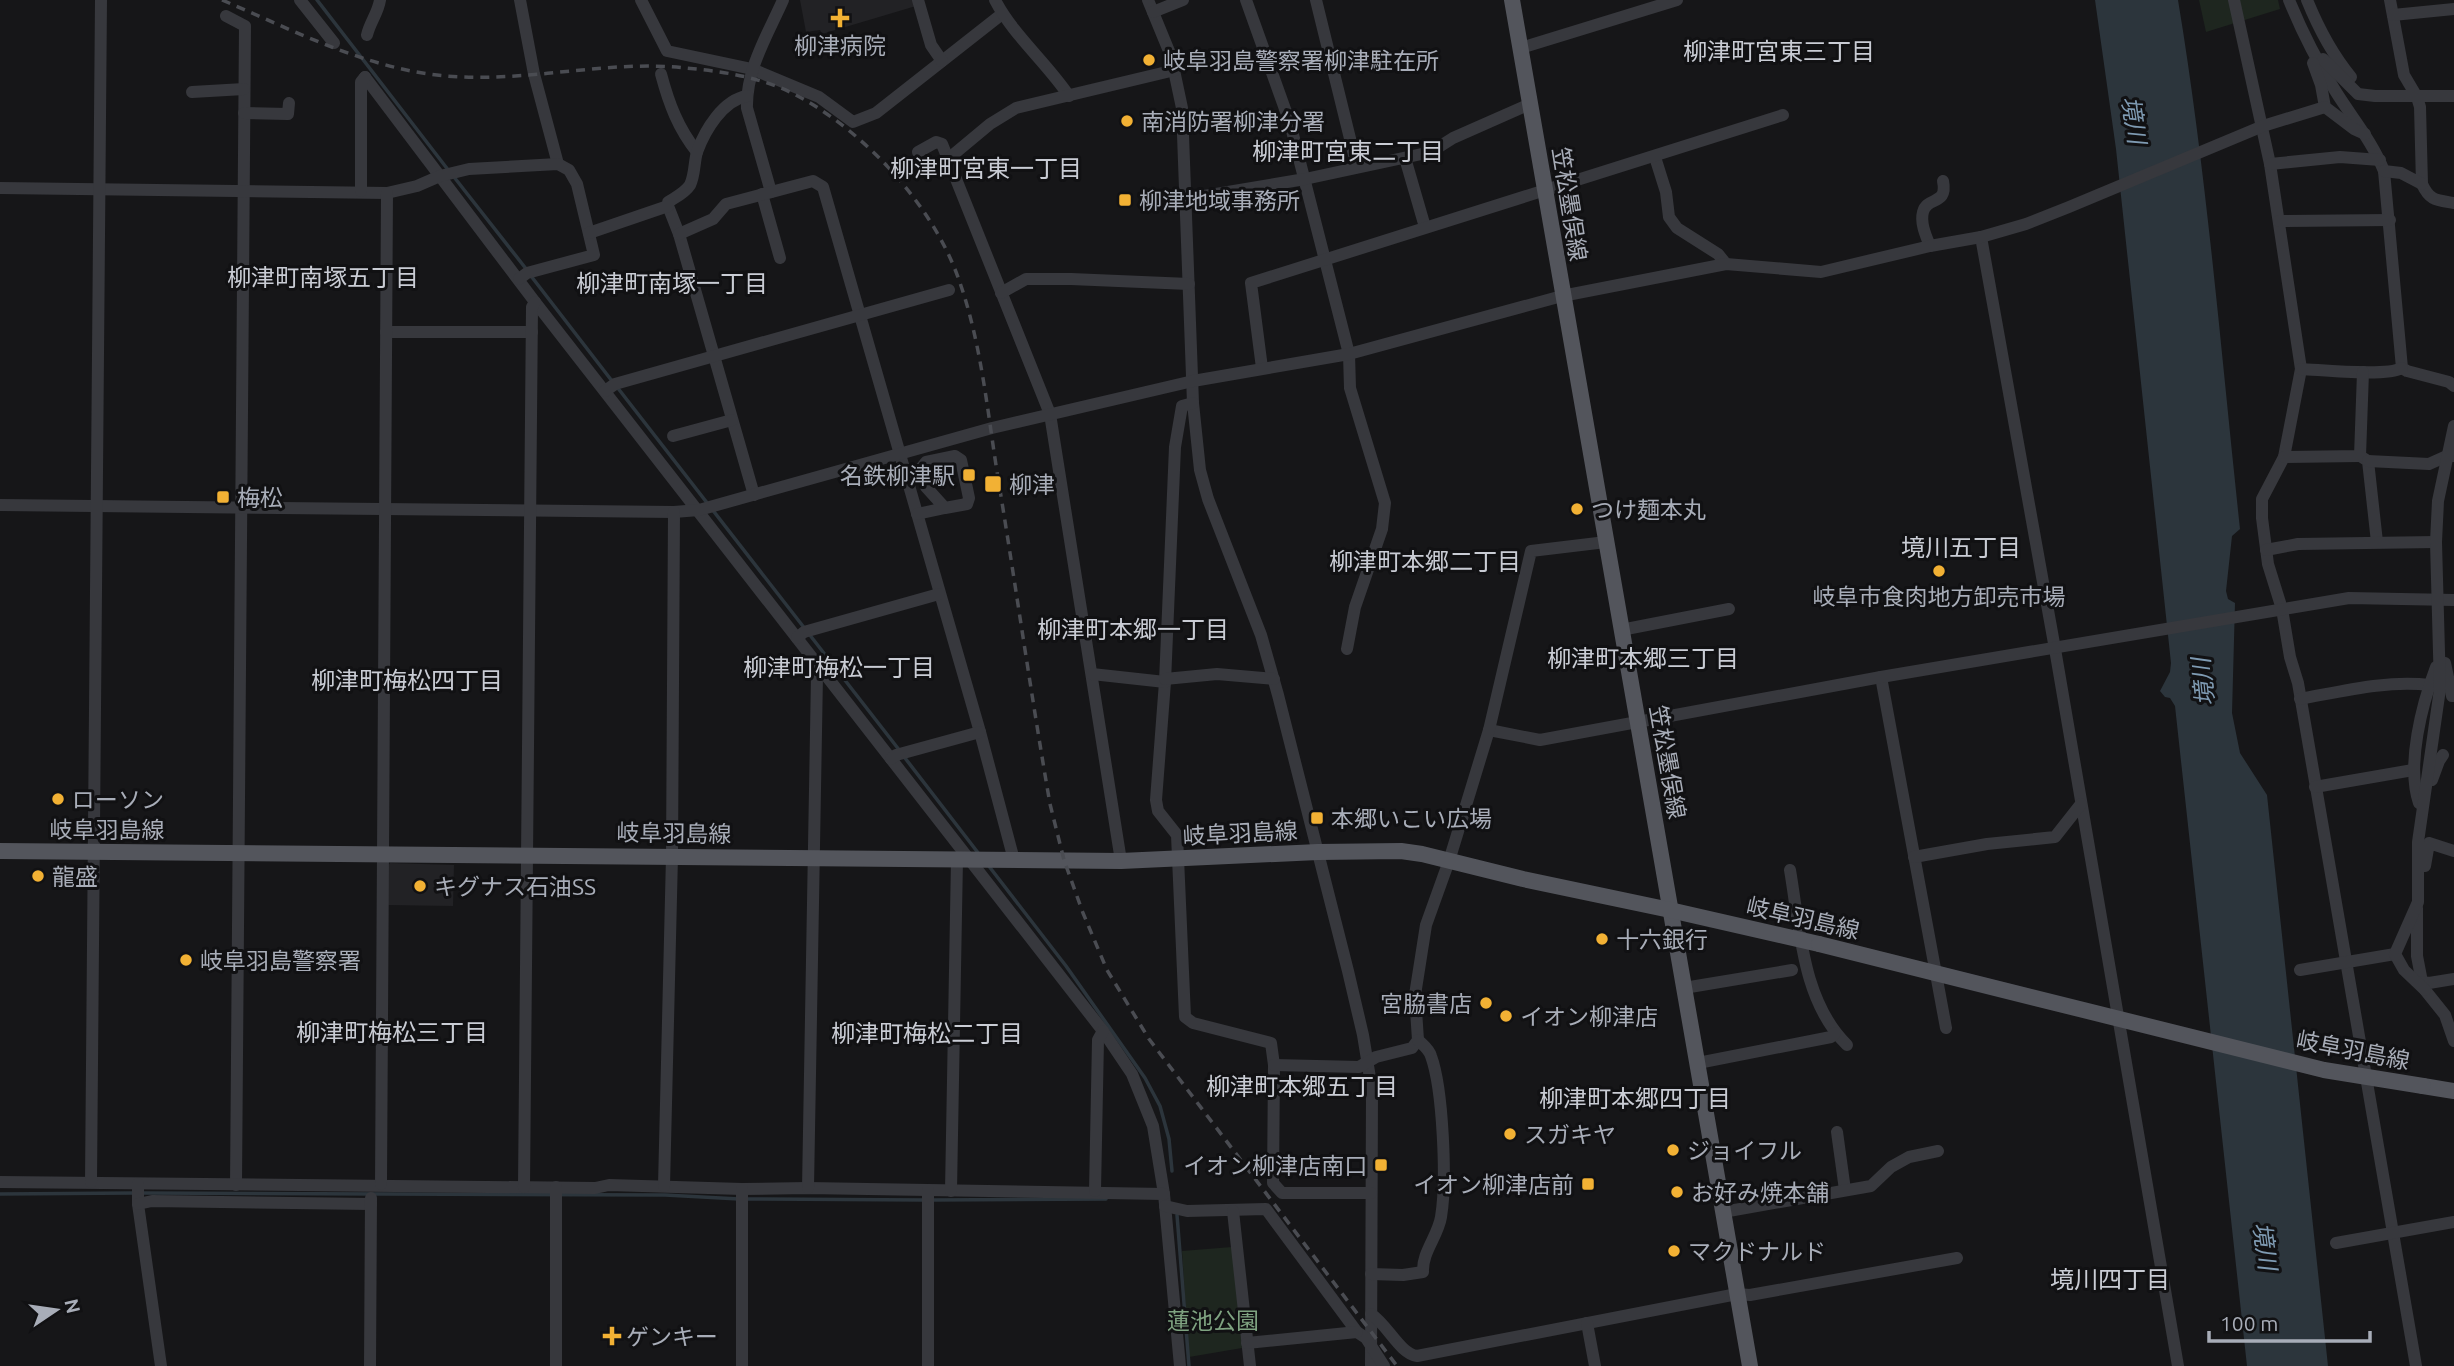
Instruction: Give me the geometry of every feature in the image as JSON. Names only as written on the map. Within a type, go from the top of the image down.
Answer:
[{"type":"main road","name":"笠松墨俣線","points":[[1512,0],[1750,1366]]},
{"type":"main road","name":"岐阜羽島線","points":[[0,850],[1121,861],[1401,851],[1819,944],[2324,1070],[2454,1091]]},
{"type":"street","points":[[91,1182],[101,0]]},
{"type":"street","points":[[300,0],[334,43]]},
{"type":"street","points":[[367,35],[378,12],[380,0]]},
{"type":"street","points":[[520,0],[534,74],[558,164]]},
{"type":"street","points":[[641,0],[667,51],[752,69],[818,97],[853,122],[876,113],[1002,14]]},
{"type":"street","points":[[780,258],[747,108],[747,96],[752,69],[783,0]]},
{"type":"street","points":[[918,0],[931,45],[942,61]]},
{"type":"street","points":[[995,0],[1002,14],[1052,71],[1069,96]]},
{"type":"street","points":[[1183,0],[1151,6],[1175,70],[1182,108],[1193,403],[1200,470],[1208,499],[1261,635],[1274,679],[1349,971],[1368,1061],[1372,1090],[1371,1348],[1374,1365]]},
{"type":"street","points":[[1246,0],[1290,123],[1349,354],[1350,388],[1385,503],[1382,529],[1355,607],[1347,649]]},
{"type":"street","points":[[1316,0],[1357,167]]},
{"type":"street","points":[[1521,48],[1677,0]]},
{"type":"street","points":[[2234,0],[2270,164],[2301,369],[2284,457],[2262,499],[2266,550],[2282,609],[2300,699],[2416,1366]]},
{"type":"street","points":[[2289,0],[2337,93],[2382,165],[2390,220],[2402,368]]},
{"type":"street","points":[[2307,0],[2342,66],[2358,86],[2375,96]]},
{"type":"street","points":[[2390,0],[2404,75],[2420,107],[2422,184],[2427,195],[2454,203]]},
{"type":"street","points":[[2393,15],[2454,9]]},
{"type":"street","points":[[226,16],[245,26],[236,1185]]},
{"type":"street","points":[[2313,49],[2358,94],[2454,96]]},
{"type":"street","points":[[2313,49],[2310,54],[2321,85],[2325,107],[2365,134]]},
{"type":"street","points":[[948,159],[990,124],[1016,108],[1175,70]]},
{"type":"street","points":[[661,74],[668,104],[682,133],[697,152]]},
{"type":"street","points":[[361,191],[361,82],[365,77],[535,302],[891,759],[962,859],[1103,1031],[1132,1074],[1153,1126],[1165,1200],[1180,1366]]},
{"type":"street","points":[[191,92],[244,89]]},
{"type":"street","points":[[747,96],[740,97],[724,108],[708,129],[697,152],[690,184],[683,193],[668,202],[668,206],[679,234],[754,495]]},
{"type":"street","points":[[244,113],[288,114],[289,103]]},
{"type":"street","points":[[1186,199],[1305,179],[1431,152],[1453,138],[1530,104]]},
{"type":"street","points":[[0,505],[674,512],[699,510],[1050,414],[1193,381],[1349,354],[1562,296],[1726,264],[1821,272],[1930,246],[1981,237],[2026,224],[2263,126],[2325,107]]},
{"type":"street","points":[[1262,368],[1251,283],[1783,115]]},
{"type":"street","points":[[918,152],[936,142],[942,144],[1050,414],[1121,861]]},
{"type":"street","points":[[1655,157],[1666,192],[1669,218],[1676,229],[1718,254],[1726,264]]},
{"type":"street","points":[[1405,158],[1425,227]]},
{"type":"street","points":[[2270,164],[2340,158],[2382,165],[2422,184]]},
{"type":"street","points":[[0,188],[387,193],[469,169],[558,164],[569,170],[577,184],[594,255],[527,273],[519,279]]},
{"type":"street","points":[[679,234],[713,219],[726,204],[813,181],[823,187],[980,732],[1014,860]]},
{"type":"street","points":[[1930,246],[1923,226],[1923,210],[1941,197],[1945,188],[1943,181]]},
{"type":"street","points":[[370,1366],[371,1204],[376,1185],[383,854],[387,193]]},
{"type":"street","points":[[589,233],[668,206]]},
{"type":"street","points":[[2280,221],[2390,220]]},
{"type":"street","points":[[1981,237],[2178,1366]]},
{"type":"street","points":[[1001,293],[1026,279],[1189,284]]},
{"type":"street","points":[[606,391],[615,384],[949,290]]},
{"type":"street","points":[[524,1187],[532,307],[535,302]]},
{"type":"street","points":[[386,332],[532,332]]},
{"type":"street","points":[[2301,369],[2363,372],[2396,371],[2402,368]]},
{"type":"street","points":[[2402,368],[2449,382],[2454,386]]},
{"type":"street","points":[[2363,372],[2364,458],[2376,542]]},
{"type":"street","points":[[1193,403],[1182,406],[1175,447],[1165,681],[1156,800],[1158,811],[1177,835],[1185,1017],[1194,1023],[1271,1043],[1274,1065],[1273,1183],[1282,1193],[1371,1193]]},
{"type":"street","points":[[673,436],[732,420]]},
{"type":"street","points":[[2423,986],[2417,956],[2418,842],[2440,689],[2436,542],[2438,501],[2451,456],[2454,426]]},
{"type":"street","points":[[917,514],[967,504],[969,498],[961,460],[955,456],[926,462],[922,467],[926,487],[945,508]]},
{"type":"street","points":[[2284,457],[2364,458],[2429,464],[2451,456]]},
{"type":"street","points":[[664,1186],[672,856],[674,512]]},
{"type":"street","points":[[1371,1274],[1403,1275],[1423,1272],[1422,1263],[1441,1220],[1443,1198],[1439,1091],[1431,1054],[1418,1040],[1415,995],[1419,959],[1426,925],[1449,861],[1489,730],[1531,551],[1605,542]]},
{"type":"street","points":[[2266,550],[2298,544],[2436,542]]},
{"type":"street","points":[[797,638],[804,632],[939,594]]},
{"type":"street","points":[[1489,730],[1540,740],[1881,677],[2349,598],[2454,600]]},
{"type":"street","points":[[1621,629],[1729,609]]},
{"type":"street","points":[[2440,647],[2454,696]]},
{"type":"street","points":[[2395,954],[2422,891],[2429,844],[2427,807],[2423,801],[2418,801],[2413,770],[2430,685],[2436,667],[2440,666]]},
{"type":"street","points":[[808,1188],[817,675],[820,667]]},
{"type":"street","points":[[1092,674],[1165,681],[1217,674],[1274,679]]},
{"type":"street","points":[[1881,677],[1946,1028]]},
{"type":"street","points":[[2300,699],[2384,683],[2430,685]]},
{"type":"street","points":[[2423,801],[2439,761],[2449,757],[2435,731]]},
{"type":"street","points":[[891,759],[896,755],[980,732]]},
{"type":"street","points":[[2315,787],[2413,770]]},
{"type":"street","points":[[1914,857],[1987,844],[2055,837],[2081,804]]},
{"type":"street","points":[[2429,844],[2454,851]]},
{"type":"street","points":[[951,1191],[962,859]]},
{"type":"street","points":[[1790,870],[1811,980],[1821,1009],[1835,1033],[1847,1045]]},
{"type":"street","points":[[2300,970],[2395,954]]},
{"type":"street","points":[[2395,954],[2404,970],[2423,986],[2445,1015],[2454,1041]]},
{"type":"street","points":[[1684,988],[1792,970]]},
{"type":"street","points":[[2423,986],[2453,976]]},
{"type":"street","points":[[1095,1191],[1098,1040],[1103,1031]]},
{"type":"street","points":[[1698,1063],[1830,1037],[1835,1033]]},
{"type":"street","points":[[1274,1065],[1359,1067],[1368,1061],[1412,1048],[1418,1040]]},
{"type":"street","points":[[1837,1132],[1845,1190]]},
{"type":"street","points":[[1723,1212],[1871,1186],[1891,1167],[1909,1157],[1938,1151]]},
{"type":"street","points":[[0,1182],[1095,1191],[1165,1200],[1187,1211],[1266,1209],[1371,1348]]},
{"type":"street","points":[[138,1184],[138,1204],[161,1366]]},
{"type":"street","points":[[556,1187],[556,1366]]},
{"type":"street","points":[[742,1189],[742,1366]]},
{"type":"street","points":[[928,1190],[928,1366]]},
{"type":"street","points":[[138,1204],[152,1201],[371,1204]]},
{"type":"street","points":[[1233,1211],[1250,1366]]},
{"type":"street","points":[[2336,1243],[2454,1222]]},
{"type":"street","points":[[1371,1314],[1380,1320],[1413,1361],[1737,1294],[1749,1295],[1957,1258]]},
{"type":"street","points":[[1587,1323],[1594,1366]]},
{"type":"street","points":[[1247,1343],[1357,1332]]},
{"type":"shaded area","name":"柳津病院","points":[[800,0],[914,0],[916,6],[822,34],[820,30],[806,32]]},
{"type":"shaded area","name":"キグナス石油SS","points":[[390,863],[454,865],[453,906],[386,905],[387,867]]},
{"type":"green space","points":[[2199,0],[2278,0],[2280,9],[2206,32]]},
{"type":"green space","name":"蓮池公園","points":[[1232,1247],[1242,1348],[1189,1357],[1182,1251]]},
{"type":"water","name":"境川","points":[[2095,0],[2178,0],[2205,198],[2240,529],[2232,536],[2226,591],[2228,599],[2235,603],[2232,713],[2240,753],[2267,795],[2328,1366],[2247,1366],[2175,706],[2170,698],[2160,691],[2170,672],[2171,663],[2116,149]]},
{"type":"waterway","points":[[317,0],[449,171]]},
{"type":"waterway","points":[[454,177],[527,270]]},
{"type":"waterway","points":[[531,276],[612,381]]},
{"type":"waterway","points":[[617,387],[900,751]]},
{"type":"waterway","points":[[905,758],[979,854]]},
{"type":"waterway","points":[[988,865],[1066,966],[1145,1078],[1160,1106],[1169,1139],[1172,1171]]},
{"type":"waterway","points":[[0,1194],[134,1193]]},
{"type":"waterway","points":[[141,1193],[665,1195],[739,1199]]},
{"type":"waterway","points":[[747,1199],[924,1200]]},
{"type":"waterway","points":[[932,1200],[1106,1199]]},
{"type":"waterway","points":[[1177,1215],[1189,1366]]},
{"type":"railway","points":[[222,0],[340,50],[401,69],[432,74],[492,77],[658,66],[712,71],[754,79],[780,87],[818,108],[869,148],[892,172],[932,224],[959,280],[967,306],[984,384],[1050,804],[1064,860],[1107,970],[1149,1039],[1397,1366]]},
{"type":"place","name":"柳津病院","points":[[840,18]]},
{"type":"place","name":"岐阜羽島警察署柳津駐在所","points":[[1149,60]]},
{"type":"place","name":"南消防署柳津分署","points":[[1127,121]]},
{"type":"place","name":"柳津地域事務所","points":[[1125,200]]},
{"type":"place","name":"名鉄柳津駅","points":[[969,475]]},
{"type":"place","name":"柳津","points":[[993,484]]},
{"type":"place","name":"梅松","points":[[223,497]]},
{"type":"place","name":"つけ麺本丸","points":[[1577,509]]},
{"type":"place","name":"岐阜市食肉地方卸売市場","points":[[1939,571]]},
{"type":"place","name":"ローソン","points":[[58,799]]},
{"type":"place","name":"本郷いこい広場","points":[[1317,818]]},
{"type":"place","name":"龍盛","points":[[38,876]]},
{"type":"place","name":"キグナス石油SS","points":[[420,886]]},
{"type":"place","name":"十六銀行","points":[[1602,939]]},
{"type":"place","name":"岐阜羽島警察署","points":[[186,960]]},
{"type":"place","name":"宮脇書店","points":[[1486,1003]]},
{"type":"place","name":"イオン柳津店","points":[[1506,1016]]},
{"type":"place","name":"スガキヤ","points":[[1510,1134]]},
{"type":"place","name":"ジョイフル","points":[[1673,1150]]},
{"type":"place","name":"イオン柳津店南口","points":[[1381,1165]]},
{"type":"place","name":"イオン柳津店前","points":[[1588,1184]]},
{"type":"place","name":"お好み焼本舗","points":[[1677,1192]]},
{"type":"place","name":"マクドナルド","points":[[1674,1251]]},
{"type":"place","name":"ゲンキー","points":[[612,1336]]},
{"type":"district","name":"柳津町宮東三丁目","points":[[1779,51]]},
{"type":"district","name":"柳津町宮東二丁目","points":[[1348,151]]},
{"type":"district","name":"柳津町宮東一丁目","points":[[986,168]]},
{"type":"district","name":"柳津町南塚五丁目","points":[[323,277]]},
{"type":"district","name":"柳津町南塚一丁目","points":[[672,283]]},
{"type":"district","name":"境川五丁目","points":[[1961,547]]},
{"type":"district","name":"柳津町本郷二丁目","points":[[1425,561]]},
{"type":"district","name":"柳津町本郷一丁目","points":[[1133,629]]},
{"type":"district","name":"柳津町本郷三丁目","points":[[1643,658]]},
{"type":"district","name":"柳津町梅松一丁目","points":[[839,667]]},
{"type":"district","name":"柳津町梅松四丁目","points":[[407,680]]},
{"type":"district","name":"柳津町梅松三丁目","points":[[392,1032]]},
{"type":"district","name":"柳津町梅松二丁目","points":[[927,1033]]},
{"type":"district","name":"柳津町本郷五丁目","points":[[1302,1086]]},
{"type":"district","name":"柳津町本郷四丁目","points":[[1635,1098]]},
{"type":"district","name":"境川四丁目","points":[[2110,1279]]}]
